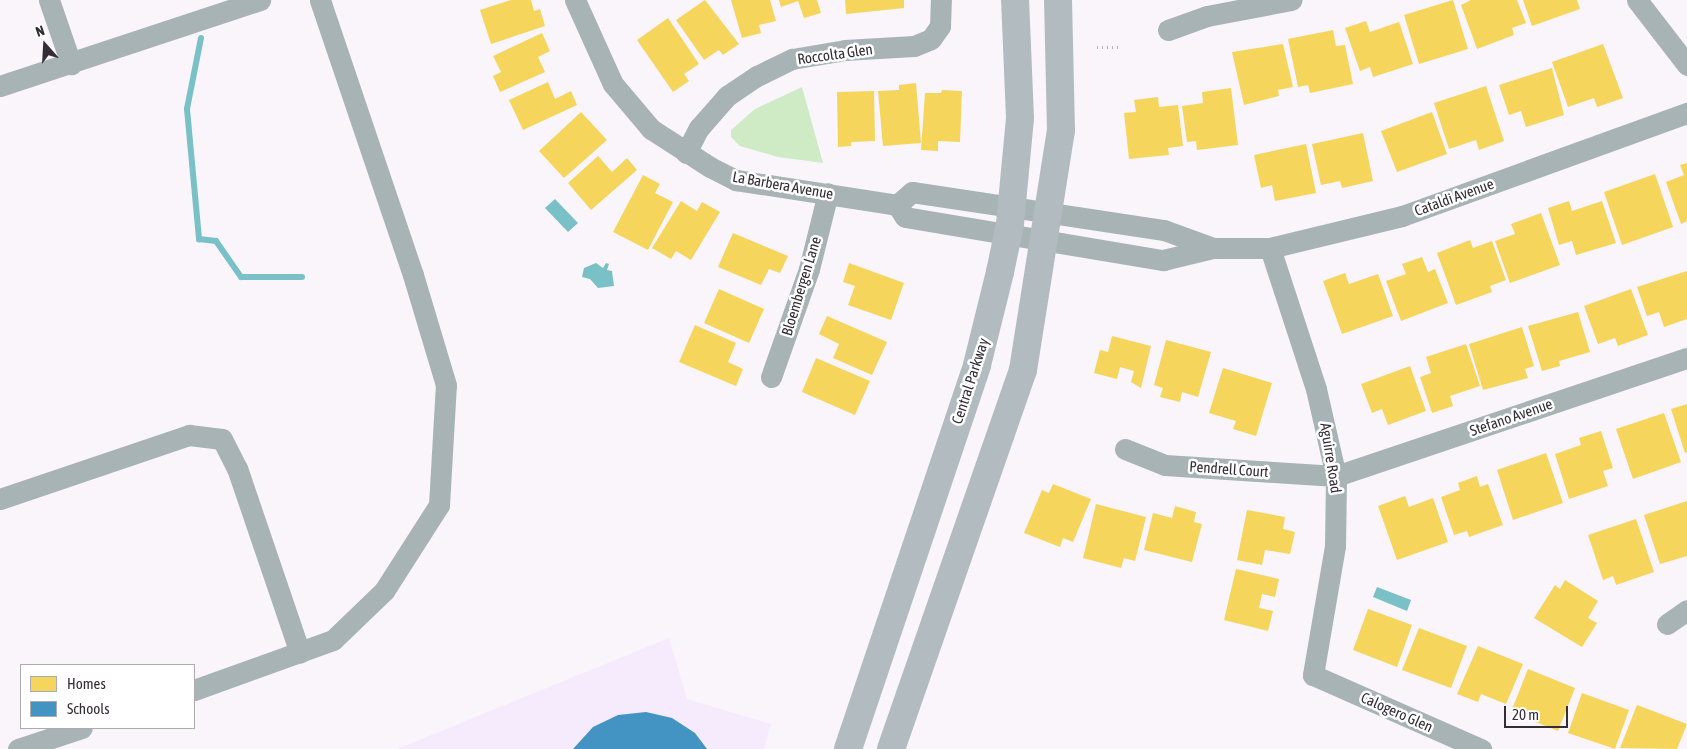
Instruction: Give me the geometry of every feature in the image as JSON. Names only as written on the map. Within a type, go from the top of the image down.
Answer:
[{"type":"main road","name":"Central Parkway","points":[[848,749],[977,365],[1028,238],[1032,209],[1020,118],[1015,0]]},
{"type":"main road","name":"Central Parkway","points":[[891,749],[1023,370],[1028,238],[1032,209],[1061,131],[1058,0]]},
{"type":"street","points":[[49,0],[71,64]]},
{"type":"street","points":[[0,86],[260,0]]},
{"type":"street","points":[[195,690],[300,654],[333,640],[384,591],[439,505],[446,385],[410,265],[320,0]]},
{"type":"street","name":"La Barbera Avenue","points":[[575,0],[613,84],[652,129],[686,153],[736,180],[897,205],[905,217],[1028,238]]},
{"type":"street","name":"Roccolta Glen","points":[[686,153],[699,128],[727,96],[757,76],[783,63],[845,50],[914,46],[931,39],[940,26],[941,0]]},
{"type":"street","points":[[1168,30],[1207,16],[1291,0]]},
{"type":"street","points":[[1637,0],[1687,65]]},
{"type":"street","name":"Cataldi Avenue","points":[[1028,238],[1163,260],[1213,248],[1270,248],[1402,216],[1687,113]]},
{"type":"street","points":[[897,205],[912,192],[1032,209]]},
{"type":"street","name":"Bloembergen Lane","points":[[771,377],[809,269],[828,193]]},
{"type":"street","name":"Cataldi Avenue","points":[[1032,209],[1164,230],[1213,248]]},
{"type":"street","name":"Aguirre Road","points":[[1270,248],[1316,389],[1336,476],[1335,546],[1313,675]]},
{"type":"street","name":"Stefano Avenue","points":[[1336,476],[1687,358]]},
{"type":"street","points":[[0,499],[189,435],[222,439],[238,468],[300,654]]},
{"type":"street","name":"Pendrell Court","points":[[1125,448],[1165,465],[1336,476]]},
{"type":"street","points":[[1667,624],[1687,610]]},
{"type":"street","name":"Calogero Glen","points":[[1313,675],[1481,749]]},
{"type":"street","points":[[18,749],[79,729]]},
{"type":"path","points":[[1097,47],[1118,47]]},
{"type":"shaded area","points":[[669,638],[687,699],[771,724],[764,749],[397,749]]},
{"type":"green space","points":[[802,87],[823,163],[778,157],[740,146],[731,137],[731,130],[755,109]]},
{"type":"water","points":[[555,199],[578,223],[568,232],[545,208]]},
{"type":"water","points":[[596,263],[603,268],[606,263],[609,264],[607,270],[612,271],[614,286],[598,288],[590,279],[582,277],[584,268]]},
{"type":"water","points":[[1377,587],[1411,600],[1407,611],[1373,597]]},
{"type":"building: Homes","points":[[511,0],[531,0],[534,11],[540,9],[545,26],[491,44],[480,10]]},
{"type":"building: Homes","points":[[705,0],[739,44],[723,55],[719,50],[704,60],[676,20]]},
{"type":"building: Homes","points":[[731,0],[770,0],[776,21],[759,25],[761,33],[742,38]]},
{"type":"building: Homes","points":[[779,0],[817,0],[821,13],[804,18],[798,1],[781,7]]},
{"type":"building: Homes","points":[[845,0],[904,0],[904,8],[846,14]]},
{"type":"building: Homes","points":[[1453,0],[1468,49],[1419,64],[1404,15]]},
{"type":"building: Homes","points":[[1471,0],[1517,0],[1526,23],[1512,28],[1514,35],[1477,49],[1461,5]]},
{"type":"building: Homes","points":[[1523,0],[1577,0],[1580,9],[1532,26]]},
{"type":"building: Homes","points":[[668,18],[699,64],[684,74],[689,81],[673,92],[637,40]]},
{"type":"building: Homes","points":[[1366,21],[1370,32],[1399,22],[1413,64],[1373,77],[1370,67],[1360,71],[1345,28]]},
{"type":"building: Homes","points":[[1333,30],[1336,46],[1345,45],[1353,84],[1310,93],[1308,85],[1298,87],[1288,39]]},
{"type":"building: Homes","points":[[542,33],[550,51],[538,57],[545,72],[500,92],[493,76],[501,72],[493,56]]},
{"type":"building: Homes","points":[[1283,44],[1293,87],[1278,90],[1279,96],[1244,105],[1232,52]]},
{"type":"building: Homes","points":[[1603,44],[1623,98],[1597,107],[1594,98],[1568,107],[1552,62]]},
{"type":"building: Homes","points":[[1552,68],[1564,115],[1526,127],[1521,111],[1509,115],[1499,85]]},
{"type":"building: Homes","points":[[548,82],[555,99],[571,91],[577,105],[523,130],[509,100]]},
{"type":"building: Homes","points":[[916,83],[921,143],[883,146],[878,91],[899,90],[899,85]]},
{"type":"building: Homes","points":[[1486,86],[1504,141],[1479,150],[1476,140],[1449,149],[1434,103]]},
{"type":"building: Homes","points":[[1231,88],[1238,145],[1197,150],[1196,141],[1187,142],[1182,106],[1203,103],[1202,92]]},
{"type":"building: Homes","points":[[942,90],[962,91],[960,142],[938,141],[938,151],[921,150],[925,93],[941,93]]},
{"type":"building: Homes","points":[[874,91],[875,141],[851,142],[851,146],[838,147],[837,92]]},
{"type":"building: Homes","points":[[1158,97],[1159,107],[1178,105],[1183,146],[1168,148],[1169,155],[1129,159],[1124,113],[1136,112],[1134,100]]},
{"type":"building: Homes","points":[[581,112],[607,140],[564,178],[539,151]]},
{"type":"building: Homes","points":[[1432,112],[1447,154],[1397,172],[1381,131]]},
{"type":"building: Homes","points":[[1363,133],[1373,181],[1342,188],[1340,181],[1321,185],[1312,144]]},
{"type":"building: Homes","points":[[1306,144],[1316,193],[1275,201],[1272,185],[1261,188],[1254,155]]},
{"type":"building: Homes","points":[[598,156],[612,172],[627,158],[637,170],[591,210],[568,183]]},
{"type":"building: Homes","points":[[1687,163],[1687,221],[1681,224],[1666,182],[1684,175],[1680,165]]},
{"type":"building: Homes","points":[[1655,174],[1673,227],[1622,245],[1604,192]]},
{"type":"building: Homes","points":[[643,175],[660,184],[655,193],[673,202],[648,250],[613,232]]},
{"type":"building: Homes","points":[[681,201],[697,211],[702,202],[720,212],[691,260],[676,251],[671,259],[652,248]]},
{"type":"building: Homes","points":[[1569,201],[1572,211],[1602,201],[1616,243],[1576,255],[1572,241],[1559,245],[1548,208]]},
{"type":"building: Homes","points":[[1541,213],[1560,265],[1510,283],[1495,241],[1515,234],[1511,224]]},
{"type":"building: Homes","points":[[733,233],[788,256],[780,273],[769,269],[761,285],[718,267]]},
{"type":"building: Homes","points":[[1470,240],[1473,248],[1492,241],[1506,280],[1490,286],[1492,292],[1456,305],[1437,253]]},
{"type":"building: Homes","points":[[1422,257],[1428,272],[1435,269],[1448,303],[1401,321],[1386,281],[1406,274],[1402,264]]},
{"type":"building: Homes","points":[[849,263],[904,283],[891,320],[848,305],[855,286],[843,282]]},
{"type":"building: Homes","points":[[1687,271],[1687,319],[1664,327],[1659,312],[1647,316],[1637,287]]},
{"type":"building: Homes","points":[[1345,273],[1349,284],[1378,274],[1393,316],[1342,334],[1323,281]]},
{"type":"building: Homes","points":[[719,289],[764,309],[749,343],[704,323]]},
{"type":"building: Homes","points":[[1631,289],[1648,335],[1618,346],[1615,338],[1598,344],[1584,306]]},
{"type":"building: Homes","points":[[1578,312],[1590,352],[1559,361],[1560,366],[1542,371],[1528,326]]},
{"type":"building: Homes","points":[[827,316],[887,342],[872,375],[833,358],[839,344],[819,334]]},
{"type":"building: Homes","points":[[695,325],[736,343],[728,362],[743,369],[736,386],[679,362]]},
{"type":"building: Homes","points":[[1522,327],[1534,366],[1525,369],[1528,378],[1483,390],[1469,344]]},
{"type":"building: Homes","points":[[1112,336],[1151,346],[1141,388],[1131,382],[1134,371],[1120,367],[1117,379],[1094,373],[1100,350],[1108,352]]},
{"type":"building: Homes","points":[[1166,340],[1211,352],[1198,397],[1182,392],[1180,402],[1160,397],[1163,388],[1154,385]]},
{"type":"building: Homes","points":[[1466,344],[1480,386],[1450,396],[1453,406],[1432,413],[1420,377],[1431,373],[1426,357]]},
{"type":"building: Homes","points":[[816,358],[870,381],[855,415],[802,392]]},
{"type":"building: Homes","points":[[1410,366],[1426,411],[1388,425],[1382,409],[1372,413],[1361,384]]},
{"type":"building: Homes","points":[[1223,368],[1272,383],[1256,436],[1233,429],[1236,421],[1209,413]]},
{"type":"building: Homes","points":[[1687,404],[1687,452],[1685,453],[1671,409]]},
{"type":"building: Homes","points":[[1664,413],[1681,462],[1633,479],[1616,429]]},
{"type":"building: Homes","points":[[1601,431],[1613,468],[1603,471],[1608,486],[1569,499],[1555,454],[1581,445],[1579,438]]},
{"type":"building: Homes","points":[[1546,453],[1563,503],[1513,520],[1497,470]]},
{"type":"building: Homes","points":[[1477,476],[1480,487],[1488,484],[1503,525],[1469,537],[1467,531],[1454,535],[1441,497],[1460,490],[1458,483]]},
{"type":"building: Homes","points":[[1053,484],[1091,499],[1073,542],[1063,538],[1060,547],[1024,533],[1042,490],[1049,493]]},
{"type":"building: Homes","points":[[1405,496],[1409,507],[1433,498],[1448,542],[1397,560],[1378,506]]},
{"type":"building: Homes","points":[[1687,501],[1687,556],[1660,564],[1644,515]]},
{"type":"building: Homes","points":[[1096,504],[1146,517],[1135,561],[1124,558],[1121,568],[1083,558]]},
{"type":"building: Homes","points":[[1175,506],[1196,512],[1194,522],[1202,524],[1192,562],[1144,550],[1153,513],[1172,518]]},
{"type":"building: Homes","points":[[1247,510],[1285,517],[1283,529],[1295,532],[1290,554],[1265,550],[1262,565],[1237,560]]},
{"type":"building: Homes","points":[[1636,519],[1654,572],[1616,585],[1613,576],[1603,580],[1588,535]]},
{"type":"building: Homes","points":[[1236,569],[1279,579],[1275,597],[1262,594],[1259,608],[1273,611],[1268,631],[1224,620]]},
{"type":"building: Homes","points":[[1565,580],[1598,601],[1588,618],[1597,623],[1582,647],[1534,618],[1555,585],[1560,589]]},
{"type":"building: Homes","points":[[1368,609],[1412,625],[1397,667],[1353,650]]},
{"type":"building: Homes","points":[[1419,628],[1467,646],[1451,688],[1402,670]]},
{"type":"building: Homes","points":[[1478,646],[1523,664],[1506,704],[1481,694],[1478,702],[1457,694]]},
{"type":"building: Homes","points":[[1528,669],[1575,688],[1558,731],[1511,712]]},
{"type":"building: Homes","points":[[1582,693],[1629,710],[1615,749],[1568,733]]},
{"type":"building: Homes","points":[[1637,705],[1687,724],[1677,749],[1620,748]]},
{"type":"building: Schools","points":[[646,712],[672,718],[695,733],[707,749],[573,749],[593,727],[618,715]]},
{"type":"waterway","points":[[201,38],[187,109],[199,239],[216,241],[241,277],[302,277]]}]
